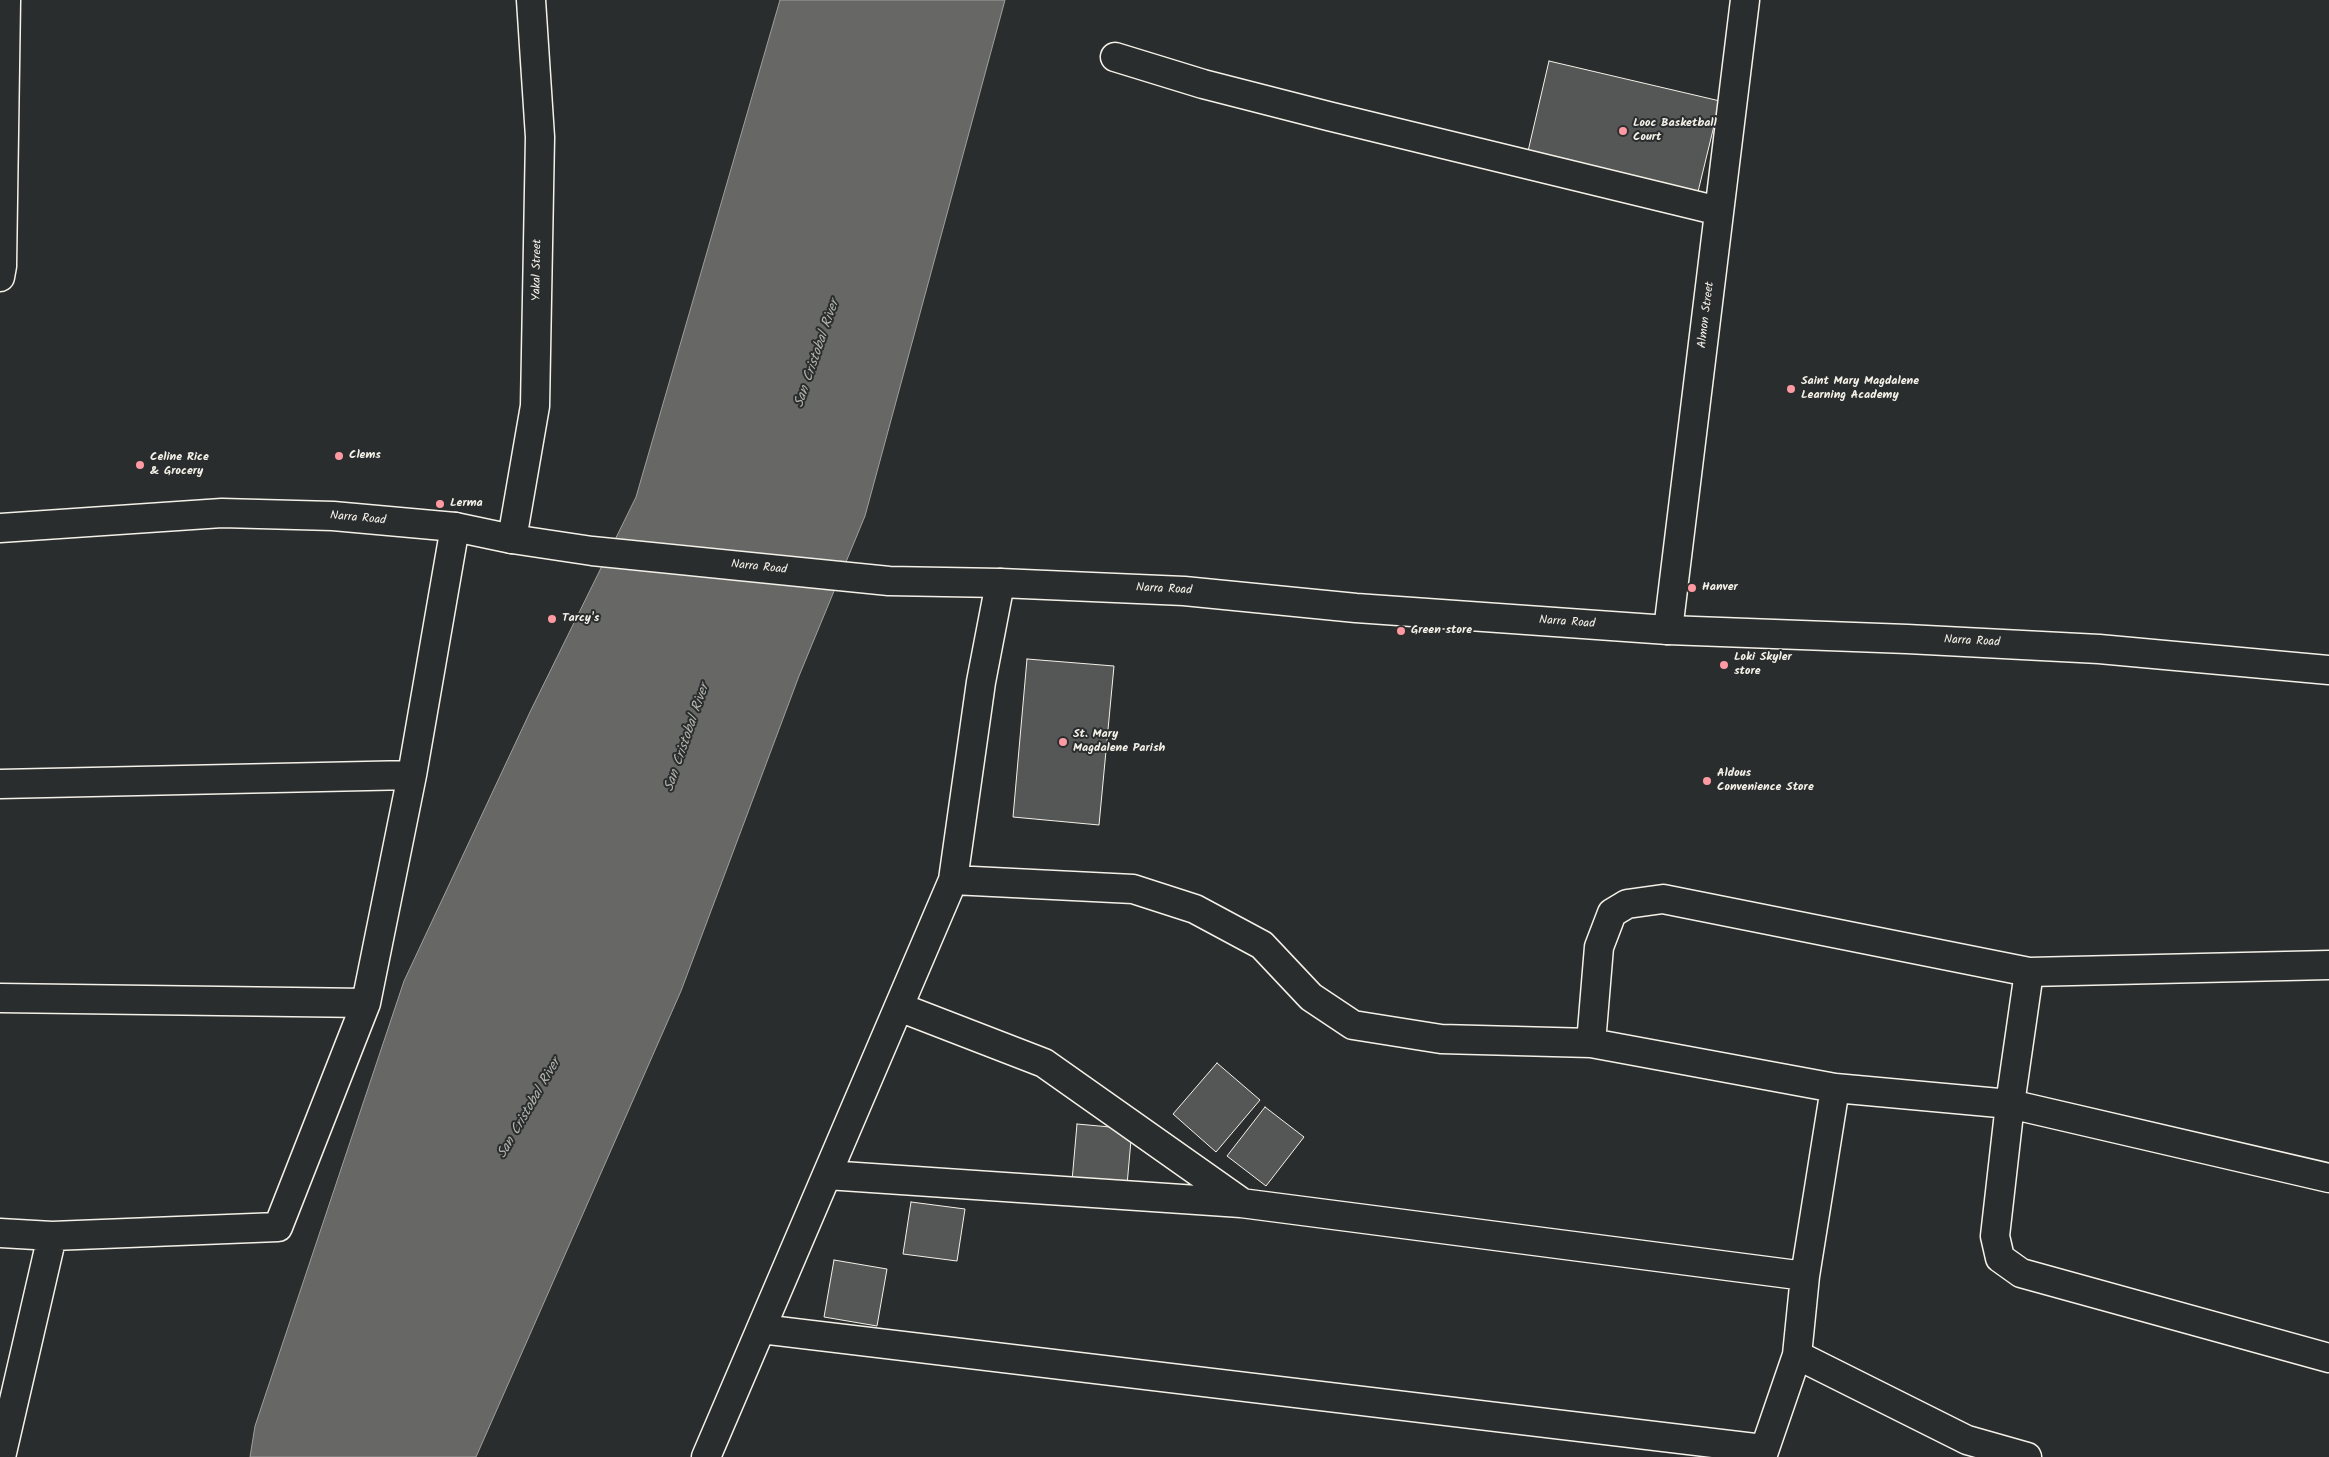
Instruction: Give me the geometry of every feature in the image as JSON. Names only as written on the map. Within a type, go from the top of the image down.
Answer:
[{"type":"street","points":[[0,277],[2,266],[6,0]]},
{"type":"street","name":"Yakal Street","points":[[512,539],[535,406],[540,136],[531,0]]},
{"type":"street","name":"Almon Street","points":[[1668,630],[1745,0]]},
{"type":"street","points":[[1115,56],[1203,84],[1719,211]]},
{"type":"street","name":"Narra Road","points":[[0,528],[222,513],[333,516],[456,527],[512,539],[592,550],[890,581],[1000,583],[1184,591],[1356,608],[1668,630],[1907,639],[2099,649],[2329,670]]},
{"type":"street","points":[[0,1233],[52,1236],[278,1228],[366,1003],[412,774],[456,527]]},
{"type":"street","points":[[706,1457],[953,880],[981,682],[1000,583]]},
{"type":"street","points":[[0,784],[412,774]]},
{"type":"street","points":[[953,880],[1133,889],[1195,909],[1262,946],[1311,997],[1353,1025],[1441,1039],[1590,1043],[1835,1088],[2010,1104],[2329,1178]]},
{"type":"street","points":[[1590,1043],[1599,947],[1612,913],[1628,904],[1663,899],[2029,972],[2329,965]]},
{"type":"street","points":[[2029,972],[2010,1104],[1995,1236],[2000,1258],[2021,1273],[2329,1358]]},
{"type":"street","points":[[0,998],[366,1003]]},
{"type":"street","points":[[899,1007],[1044,1063],[1241,1203]]},
{"type":"street","points":[[761,1329],[1762,1453],[1797,1355],[1805,1276],[1835,1088]]},
{"type":"street","points":[[827,1175],[1241,1203],[1805,1276]]},
{"type":"street","points":[[1,1457],[52,1236]]},
{"type":"street","points":[[1797,1355],[1965,1449],[2027,1457]]},
{"type":"water","name":"San Cristobal River","points":[[780,0],[1005,0],[865,516],[799,676],[681,991],[476,1457],[250,1457],[255,1426],[404,981],[530,712],[636,497]]},
{"type":"building","name":"Looc Basketball Court","points":[[1549,61],[1720,101],[1696,200],[1526,160]]},
{"type":"building","name":"St. Mary Magdalene Parish","points":[[1027,659],[1114,666],[1099,825],[1013,817]]},
{"type":"building","points":[[1217,1063],[1260,1100],[1216,1152],[1173,1114]]},
{"type":"building","points":[[1265,1107],[1304,1137],[1266,1186],[1227,1156]]},
{"type":"building","points":[[1077,1124],[1132,1129],[1127,1185],[1072,1181]]},
{"type":"building","points":[[911,1202],[965,1209],[957,1261],[903,1254]]},
{"type":"building","points":[[834,1260],[887,1269],[877,1326],[824,1317]]},
{"type":"place","name":"Looc Basketball Court","points":[[1623,131]]},
{"type":"place","name":"Saint Mary Magdalene Learning Academy","points":[[1791,389]]},
{"type":"place","name":"Clems","points":[[339,456]]},
{"type":"place","name":"Celine Rice & Grocery","points":[[140,465]]},
{"type":"place","name":"Lerma","points":[[440,504]]},
{"type":"place","name":"Hanver","points":[[1692,588]]},
{"type":"place","name":"Tarcy's","points":[[552,619]]},
{"type":"place","name":"Green store","points":[[1401,631]]},
{"type":"place","name":"Loki Skyler store","points":[[1724,665]]},
{"type":"place","name":"St. Mary Magdalene Parish","points":[[1063,742]]},
{"type":"place","name":"Aldous Convenience Store","points":[[1707,781]]}]
